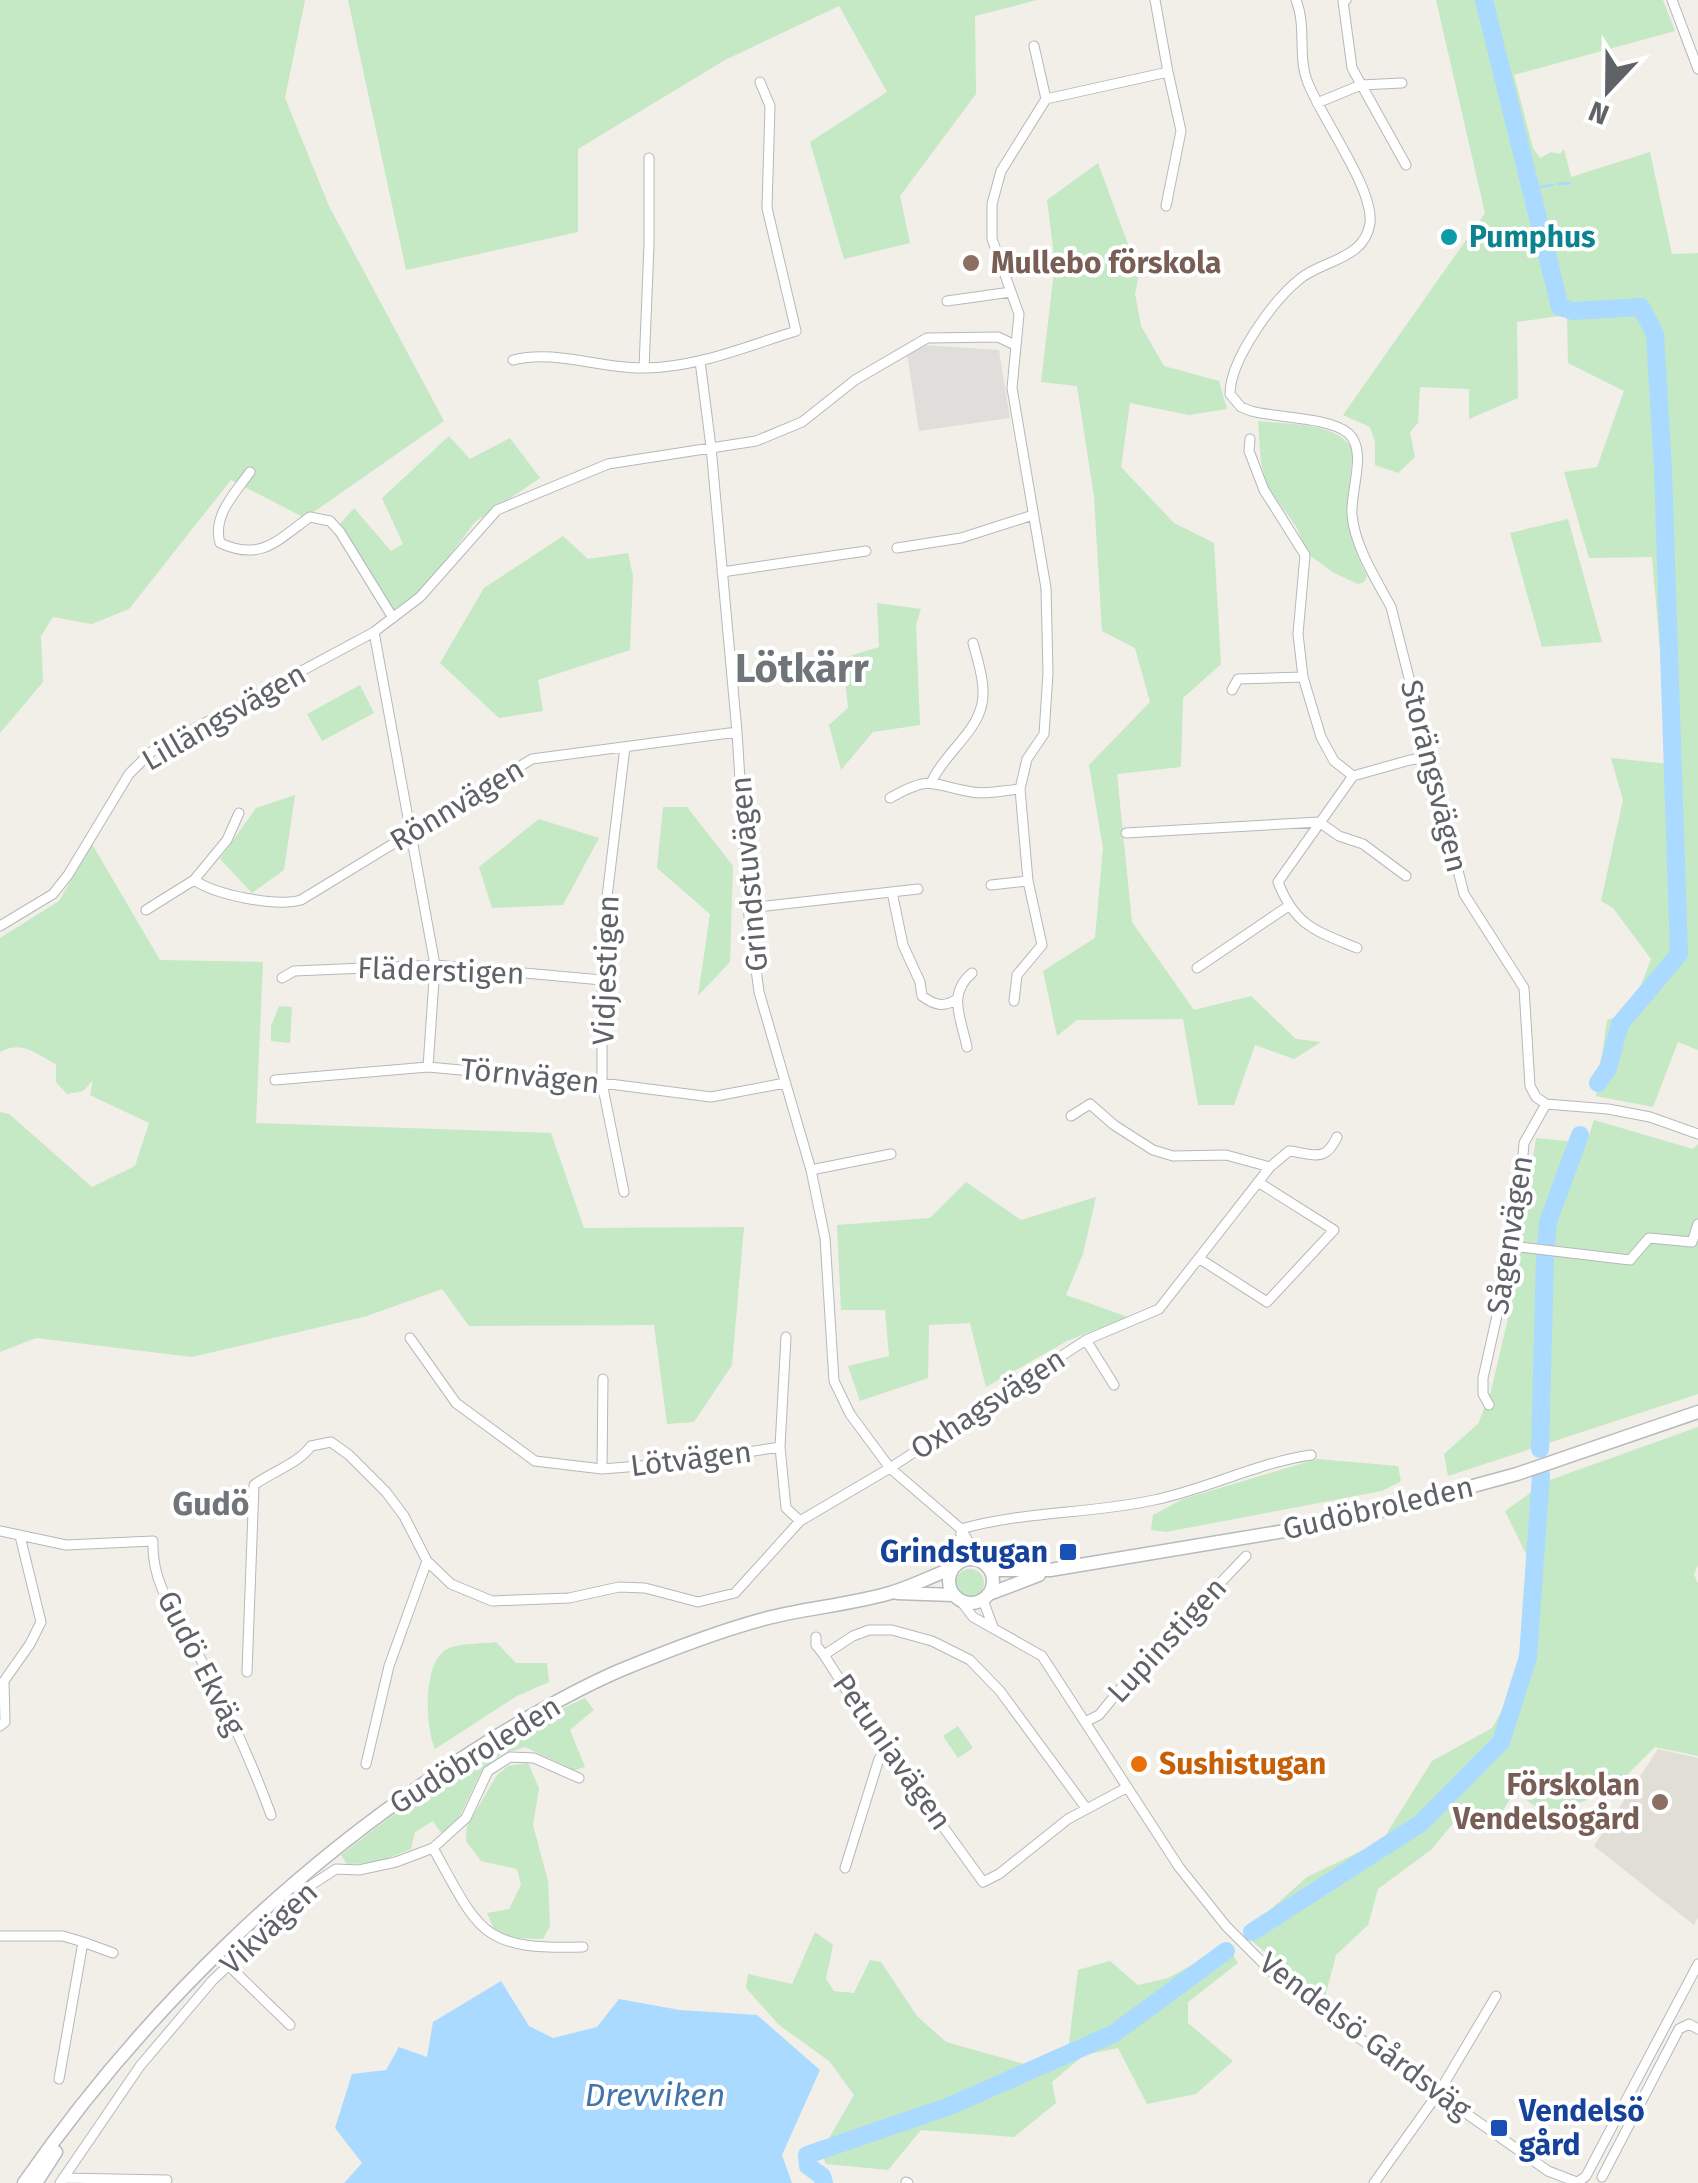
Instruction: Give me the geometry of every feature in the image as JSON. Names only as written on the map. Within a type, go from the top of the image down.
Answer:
[{"type":"main road","name":"Gudöbroleden","points":[[985,1566],[1050,1570],[1345,1521],[1517,1474],[1698,1412]]},
{"type":"main road","points":[[966,1560],[985,1566],[993,1579],[986,1597],[968,1603],[957,1598],[949,1581],[956,1566],[966,1560]]},
{"type":"main road","name":"Gudöbroleden","points":[[24,2183],[63,2127],[208,1964],[283,1892],[362,1827],[449,1766],[539,1710],[619,1671],[763,1619],[890,1593],[956,1566]]},
{"type":"main road","name":"Gudöbroleden","points":[[986,1597],[1050,1570]]},
{"type":"main road","name":"Gudöbroleden","points":[[890,1593],[957,1598]]},
{"type":"main road","name":"Gudöbroleden","points":[[36,2183],[133,2044]]},
{"type":"street","points":[[1155,0],[1181,131],[1166,206]]},
{"type":"street","points":[[1296,0],[1302,16],[1306,78],[1317,102],[1361,84],[1402,82]]},
{"type":"street","points":[[1346,0],[1343,2],[1352,68],[1406,165]]},
{"type":"street","points":[[1672,0],[1698,69]]},
{"type":"street","points":[[1014,1001],[1017,974],[1042,945],[1028,881],[1020,788],[1027,760],[1044,734],[1048,673],[1046,588],[1012,388],[1019,314],[992,239],[992,204],[1001,171],[1046,99],[1034,46]]},
{"type":"street","points":[[1046,99],[1168,72]]},
{"type":"street","points":[[513,360],[535,354],[644,368],[700,361],[796,331],[767,208],[770,106],[760,82]]},
{"type":"street","name":"Storängsvägen","points":[[1317,102],[1369,202],[1370,226],[1357,250],[1302,277],[1276,302],[1230,379],[1230,394],[1251,412],[1335,426],[1351,435],[1358,450],[1352,518],[1368,564],[1391,607],[1464,894],[1524,988],[1530,1086],[1546,1104]]},
{"type":"street","points":[[644,368],[649,158]]},
{"type":"street","points":[[948,300],[1011,292]]},
{"type":"street","name":"Lillängsvägen","points":[[0,926],[53,894],[68,876],[128,774],[151,752],[374,632],[420,597],[452,556],[497,510],[608,464],[756,441],[802,422],[855,380],[927,338],[998,337],[1015,345]]},
{"type":"street","name":"Grindstuvägen","points":[[700,361],[737,732],[748,908],[759,992],[811,1170],[826,1238],[834,1381],[850,1414],[890,1468],[960,1530],[985,1566]]},
{"type":"street","points":[[1250,439],[1249,451],[1264,490],[1305,556],[1298,634],[1303,677],[1321,738],[1334,761],[1353,776]]},
{"type":"street","points":[[250,472],[228,503],[216,529],[220,543],[240,552],[273,547],[310,517],[330,521],[393,618]]},
{"type":"street","points":[[897,548],[961,538],[1033,515]]},
{"type":"street","points":[[722,572],[866,551]]},
{"type":"street","points":[[374,632],[435,965],[428,1066]]},
{"type":"street","points":[[932,781],[941,762],[976,722],[984,694],[974,643]]},
{"type":"street","points":[[1232,690],[1238,679],[1303,677]]},
{"type":"street","name":"Rönnvägen","points":[[194,880],[207,889],[289,903],[302,900],[532,759],[737,732]]},
{"type":"street","name":"Vidjestigen","points":[[624,1192],[602,1082],[602,980],[607,897],[625,747]]},
{"type":"street","points":[[1358,948],[1310,929],[1287,907],[1278,882],[1353,776],[1431,757]]},
{"type":"street","points":[[890,798],[912,785],[932,781],[976,793],[1020,788]]},
{"type":"street","points":[[146,910],[194,880],[227,840],[239,813]]},
{"type":"street","points":[[1126,833],[1319,822],[1362,844],[1406,876]]},
{"type":"street","points":[[992,884],[1028,881]]},
{"type":"street","points":[[748,908],[918,890]]},
{"type":"street","points":[[892,892],[903,945],[922,996],[938,1005],[956,999]]},
{"type":"street","points":[[1197,968],[1287,907]]},
{"type":"street","name":"Fläderstigen","points":[[282,978],[294,971],[435,965],[602,980]]},
{"type":"street","points":[[966,1046],[956,999],[960,983],[972,973]]},
{"type":"street","name":"Törnvägen","points":[[275,1080],[428,1066],[602,1082],[711,1097],[784,1082]]},
{"type":"street","points":[[1071,1116],[1090,1104],[1114,1125],[1163,1153],[1226,1155],[1270,1168],[1288,1150],[1322,1156],[1331,1151],[1338,1136]]},
{"type":"street","points":[[1546,1104],[1650,1117],[1698,1134]]},
{"type":"street","name":"Sågenvägen","points":[[1488,1405],[1483,1378],[1512,1246],[1524,1143],[1546,1104]]},
{"type":"street","points":[[811,1170],[891,1154]]},
{"type":"street","name":"Oxhagsvägen","points":[[427,1561],[451,1584],[492,1601],[568,1598],[619,1587],[646,1588],[698,1602],[735,1593],[800,1521],[890,1468],[1086,1340],[1159,1308],[1270,1168]]},
{"type":"street","points":[[1200,1259],[1267,1302],[1334,1230],[1258,1182]]},
{"type":"street","points":[[1512,1246],[1630,1260],[1649,1238],[1692,1242],[1698,1224]]},
{"type":"street","points":[[786,1337],[780,1447],[786,1508],[800,1521]]},
{"type":"street","name":"Lötvägen","points":[[410,1338],[456,1402],[534,1461],[602,1470],[677,1464],[780,1447]]},
{"type":"street","name":"Oxhagsvägen","points":[[1086,1340],[1114,1385]]},
{"type":"street","name":"Lötvägen","points":[[602,1470],[603,1379]]},
{"type":"street","points":[[248,1672],[254,1485],[303,1457],[311,1446],[331,1442],[349,1454],[404,1516],[427,1561],[389,1666],[366,1764]]},
{"type":"street","points":[[956,1566],[960,1530],[1149,1502],[1193,1491],[1253,1467],[1311,1455]]},
{"type":"street","name":"Gudö Ekväg","points":[[0,1531],[66,1545],[153,1542],[152,1559],[173,1615],[197,1652],[272,1815]]},
{"type":"street","points":[[0,1726],[5,1722],[4,1681],[41,1622],[20,1536]]},
{"type":"street","name":"Lupinstigen","points":[[1086,1722],[1099,1714],[1246,1556]]},
{"type":"street","points":[[986,1597],[994,1630]]},
{"type":"street","name":"Vendelsö Gårdsväg","points":[[957,1598],[973,1617],[1042,1656],[1180,1867],[1226,1926],[1274,1974],[1548,2171],[1581,2180]]},
{"type":"street","name":"Petuniavägen","points":[[1086,1808],[1000,1692],[970,1660],[932,1641],[892,1630],[869,1630],[853,1636],[824,1656],[983,1882],[1000,1874],[1068,1818],[1126,1788]]},
{"type":"street","points":[[816,1638],[824,1656]]},
{"type":"street","points":[[845,1868],[879,1759],[889,1749]]},
{"type":"street","points":[[579,1778],[534,1758],[510,1757],[488,1771],[466,1818],[433,1848],[480,1926],[500,1940],[528,1948],[583,1946]]},
{"type":"street","name":"Vikvägen","points":[[62,2181],[140,2066],[228,1965],[313,1884],[336,1869],[359,1870],[396,1862],[433,1848]]},
{"type":"street","points":[[0,1936],[63,1936],[113,1952]]},
{"type":"street","points":[[59,2079],[83,1942]]},
{"type":"street","points":[[1581,2180],[1698,1964]]},
{"type":"street","points":[[228,1965],[290,2025]]},
{"type":"street","points":[[1374,2183],[1439,2092],[1496,1996]]},
{"type":"street","points":[[1581,2180],[1604,2174],[1680,2029],[1689,2024],[1698,2029]]},
{"type":"street","points":[[62,2181],[167,2180]]},
{"type":"shaded area","points":[[924,345],[999,350],[1010,418],[919,431],[907,354]]},
{"type":"shaded area","name":"Förskolan Vendelsögård","points":[[1658,1749],[1698,1758],[1698,1917],[1694,1925],[1594,1846]]},
{"type":"green space","points":[[0,0],[305,0],[285,98],[329,206],[444,421],[305,518],[231,480],[129,609],[92,624],[53,617],[41,636],[43,682],[0,733]]},
{"type":"green space","points":[[348,0],[1037,0],[975,16],[976,94],[900,196],[910,243],[844,259],[810,142],[887,92],[839,6],[725,60],[578,149],[578,232],[406,270]]},
{"type":"green space","points":[[1436,0],[1663,0],[1675,31],[1514,75],[1533,148],[1540,158],[1551,152],[1560,154],[1564,149],[1571,177],[1650,152],[1672,254],[1698,253],[1698,1050],[1678,1042],[1653,1107],[1596,1096],[1607,1020],[1631,1012],[1651,959],[1613,908],[1601,901],[1623,800],[1611,758],[1670,764],[1652,557],[1589,558],[1564,472],[1597,467],[1624,391],[1568,363],[1567,315],[1517,322],[1518,398],[1469,419],[1469,389],[1420,387],[1418,423],[1410,432],[1415,457],[1398,473],[1375,465],[1375,442],[1370,427],[1343,415],[1485,213]]},
{"type":"green space","points":[[1098,163],[1139,274],[1135,294],[1141,326],[1164,366],[1219,381],[1227,409],[1189,415],[1130,403],[1121,467],[1174,523],[1214,543],[1221,664],[1183,698],[1181,767],[1117,774],[1132,922],[1194,1010],[1251,996],[1296,1039],[1321,1042],[1294,1059],[1255,1045],[1234,1105],[1198,1105],[1183,1019],[1077,1020],[1057,1036],[1043,971],[1095,938],[1103,848],[1089,765],[1150,702],[1135,648],[1102,631],[1094,497],[1077,386],[1041,382],[1055,263],[1047,200]]},
{"type":"green space","points":[[1258,421],[1323,429],[1335,433],[1353,449],[1350,528],[1367,576],[1364,582],[1358,584],[1334,573],[1308,554],[1296,526],[1268,488],[1261,463]]},
{"type":"green space","points":[[449,436],[470,459],[510,438],[540,478],[475,522],[426,587],[393,610],[339,525],[354,508],[391,551],[403,544],[382,498]]},
{"type":"green space","points":[[1568,519],[1602,642],[1542,647],[1510,533]]},
{"type":"green space","points":[[563,536],[588,559],[628,553],[633,576],[630,650],[538,680],[543,711],[499,718],[440,663],[484,588]]},
{"type":"green space","points":[[877,603],[921,609],[916,625],[920,725],[873,732],[841,770],[829,725],[848,708],[843,658],[879,647]]},
{"type":"green space","points":[[360,685],[374,713],[322,741],[307,714]]},
{"type":"green space","points":[[295,795],[284,870],[252,893],[220,859],[256,808]]},
{"type":"green space","points":[[663,807],[687,807],[733,866],[730,962],[698,996],[710,914],[657,868]]},
{"type":"green space","points":[[539,819],[599,838],[563,905],[492,908],[479,867]]},
{"type":"green space","points":[[92,844],[160,960],[263,962],[256,1123],[551,1133],[584,1228],[744,1227],[732,1365],[694,1422],[667,1424],[654,1325],[469,1326],[442,1289],[367,1316],[192,1357],[36,1338],[0,1352],[0,1112],[9,1114],[92,1187],[135,1166],[149,1123],[90,1095],[93,1080],[83,1091],[67,1094],[56,1082],[56,1064],[35,1052],[16,1047],[0,1052],[0,938],[59,901]]},
{"type":"green space","points":[[279,1006],[292,1007],[290,1043],[271,1041],[271,1026]]},
{"type":"green space","points":[[1594,1120],[1693,1149],[1698,1144],[1698,1394],[1448,1476],[1444,1454],[1478,1424],[1491,1391],[1507,1323],[1536,1138],[1587,1143]]},
{"type":"green space","points":[[966,1182],[1021,1220],[1096,1197],[1083,1254],[1066,1295],[1128,1317],[1067,1341],[986,1387],[970,1323],[929,1325],[928,1378],[860,1401],[848,1366],[889,1356],[885,1310],[841,1310],[837,1225],[930,1218]]},
{"type":"green space","points":[[1698,1427],[1698,1565],[1694,1574],[1698,1584],[1698,1756],[1655,1747],[1609,1793],[1545,1814],[1515,1791],[1492,1828],[1468,1805],[1432,1849],[1378,1889],[1368,1925],[1336,1955],[1324,2001],[1252,1941],[1261,1918],[1307,1877],[1382,1841],[1432,1761],[1492,1728],[1536,1652],[1530,1562],[1505,1511],[1547,1481]]},
{"type":"green space","points":[[1317,1459],[1398,1466],[1401,1481],[1382,1491],[1166,1532],[1151,1530],[1153,1515],[1183,1499]]},
{"type":"green space","points":[[970,1569],[980,1573],[984,1583],[980,1593],[970,1597],[960,1593],[956,1583],[960,1573]]},
{"type":"green space","points":[[496,1642],[516,1663],[547,1663],[549,1682],[517,1696],[435,1749],[428,1710],[434,1665],[449,1648]]},
{"type":"green space","points":[[585,1698],[594,1710],[570,1730],[585,1767],[574,1770],[525,1747],[500,1755],[479,1776],[459,1818],[442,1834],[433,1821],[415,1832],[411,1849],[376,1863],[347,1864],[341,1855],[429,1789],[520,1731]]},
{"type":"green space","points":[[958,1726],[973,1748],[958,1758],[943,1736]]},
{"type":"green space","points":[[528,1763],[539,1788],[533,1825],[548,1881],[550,1926],[543,1939],[512,1938],[494,1929],[487,1913],[509,1909],[521,1885],[517,1869],[481,1861],[466,1841],[467,1826],[497,1775],[508,1766]]},
{"type":"green space","points":[[815,1932],[833,1945],[826,1979],[834,1991],[854,1993],[870,1960],[881,1962],[917,2016],[946,2042],[1028,2065],[1068,2050],[1078,1970],[1110,1961],[1138,1985],[1168,1978],[1227,1946],[1238,1963],[1188,2002],[1188,2023],[1233,2061],[1196,2094],[1147,2104],[1118,2048],[1084,2055],[1052,2082],[1056,2103],[1014,2137],[921,2130],[888,2170],[826,2164],[821,2152],[854,2095],[829,2061],[779,2025],[746,1988],[748,1974],[792,1984]]},
{"type":"water","name":"Drevviken","points":[[501,1981],[529,2026],[553,2038],[597,2027],[619,1999],[680,2010],[757,2015],[820,2070],[782,2155],[792,2183],[344,2183],[362,2163],[335,2128],[352,2074],[386,2070],[399,2047],[427,2057],[433,2022]]},
{"type":"waterway","points":[[1484,0],[1560,307],[1573,311],[1641,307],[1655,334],[1679,954],[1620,1024],[1608,1068],[1598,1083]]},
{"type":"waterway","points":[[1558,184],[1570,183]]},
{"type":"waterway","points":[[1532,188],[1552,185]]},
{"type":"waterway","points":[[1546,1244],[1548,1222],[1580,1135]]},
{"type":"waterway","points":[[1540,1449],[1545,1258]]},
{"type":"waterway","points":[[1252,1932],[1421,1823],[1501,1742],[1528,1657],[1541,1475]]},
{"type":"waterway","points":[[824,2183],[822,2176],[808,2166],[807,2155],[950,2106],[1113,2034],[1226,1951]]},
{"type":"place","name":"Pumphus","points":[[1449,237]]},
{"type":"place","name":"Mullebo förskola","points":[[971,263]]},
{"type":"place","name":"Grindstugan","points":[[1068,1552]]},
{"type":"place","name":"Sushistugan","points":[[1139,1764]]},
{"type":"place","name":"Förskolan Vendelsögård","points":[[1660,1802]]},
{"type":"place","name":"Vendelsö gård","points":[[1499,2128]]},
{"type":"district","name":"Lötkärr","points":[[802,668]]},
{"type":"district","name":"Gudö","points":[[211,1504]]}]
